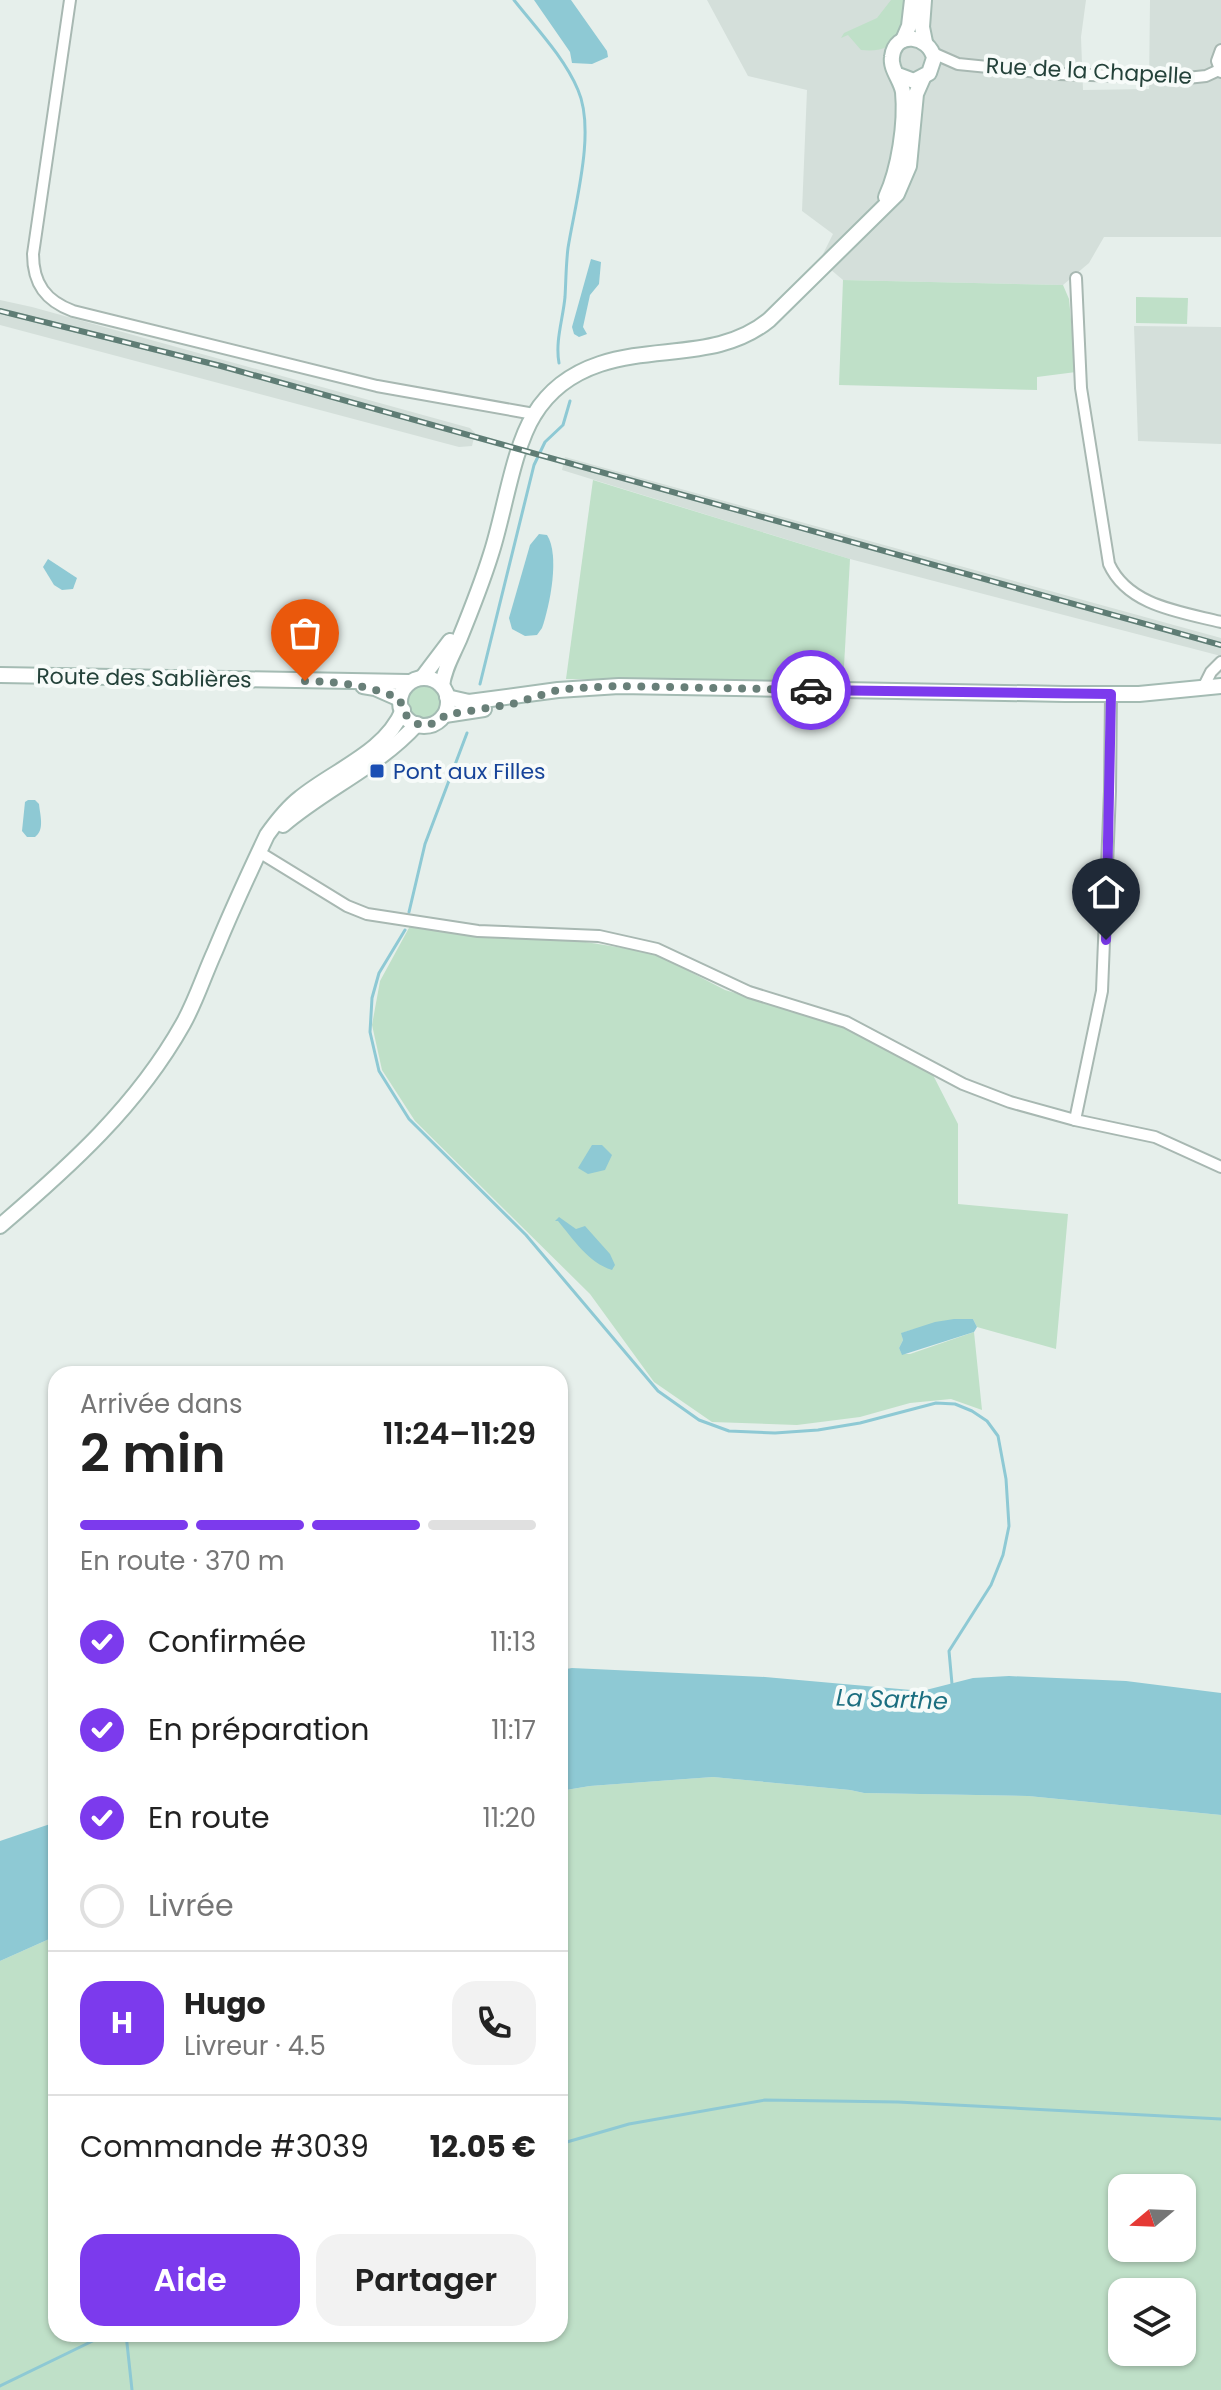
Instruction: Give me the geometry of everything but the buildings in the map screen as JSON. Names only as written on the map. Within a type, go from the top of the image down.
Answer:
[{"type":"street","points":[[70,0],[34,242],[34,274],[50,300],[73,311],[377,386],[490,407],[531,421]]},
{"type":"street","points":[[881,208],[894,177],[899,154],[903,102],[892,56],[909,26],[912,0]]},
{"type":"street","points":[[445,715],[444,670],[490,557],[531,421],[553,390],[567,379],[602,363],[721,345],[758,329],[881,208],[892,201],[906,175],[911,155],[916,94],[934,62],[922,19],[924,0]]},
{"type":"street","points":[[903,40],[914,38],[929,48]]},
{"type":"street","name":"Rue de la Chapelle","points":[[929,48],[958,64],[1058,74],[1202,77],[1220,71],[1217,59],[1221,50]]},
{"type":"street","name":"Rue de la Chapelle","points":[[927,75],[958,64]]},
{"type":"street","points":[[898,75],[910,81],[927,75]]},
{"type":"street","points":[[1076,278],[1081,388],[1109,564],[1122,585],[1136,595],[1155,604],[1221,622]]},
{"type":"street","points":[[0,1226],[84,1153],[128,1105],[184,1022],[267,835],[286,810],[301,797],[373,748],[396,726],[402,705],[402,690],[442,654],[471,607]]},
{"type":"street","points":[[1204,686],[1221,662]]},
{"type":"street","name":"Route des Sablières","points":[[0,675],[335,682],[415,680]]},
{"type":"street","points":[[415,680],[432,680],[444,691],[469,702],[558,690],[619,686],[1111,694],[1145,694],[1221,686]]},
{"type":"street","name":"Route des Sablières","points":[[335,682],[375,688],[402,705]]},
{"type":"street","points":[[402,705],[408,719],[417,724],[433,725],[445,715],[512,704],[558,690]]},
{"type":"street","points":[[1077,1121],[1102,991],[1111,694]]},
{"type":"street","points":[[259,852],[284,824],[320,795],[373,764],[417,724]]},
{"type":"street","points":[[259,852],[347,906],[367,914],[478,931],[599,936],[657,949],[749,992],[846,1022],[963,1084],[1010,1102],[1077,1121],[1155,1137],[1221,1167]]},
{"type":"shaded area","points":[[707,0],[1086,0],[1081,37],[1083,90],[1149,89],[1150,0],[1221,0],[1221,237],[1104,237],[1089,263],[1063,285],[843,280],[830,269],[822,256],[833,234],[802,211],[807,90],[748,76]]},
{"type":"shaded area","points":[[0,300],[470,428],[475,433],[472,446],[459,447],[0,325]]},
{"type":"shaded area","points":[[1134,326],[1221,327],[1221,444],[1138,441]]},
{"type":"shaded area","points":[[565,457],[1221,638],[1221,656],[850,559],[562,470]]},
{"type":"green space","points":[[891,0],[908,0],[901,30],[892,44],[874,50],[861,50],[848,35],[841,38],[844,33],[877,18]]},
{"type":"green space","points":[[843,280],[1063,285],[1069,299],[1076,372],[1037,377],[1037,390],[839,385]]},
{"type":"green space","points":[[1136,297],[1188,298],[1187,324],[1136,323]]},
{"type":"green space","points":[[593,480],[850,559],[843,684],[566,679]]},
{"type":"green space","points":[[424,685],[436,690],[441,702],[436,714],[424,719],[412,714],[407,702],[412,690]]},
{"type":"green space","points":[[410,926],[486,938],[567,939],[654,953],[725,990],[844,1025],[933,1075],[958,1124],[958,1204],[1068,1214],[1056,1349],[977,1327],[973,1319],[911,1330],[902,1333],[899,1348],[902,1354],[974,1332],[982,1410],[951,1399],[910,1403],[860,1417],[797,1425],[712,1422],[654,1382],[590,1294],[415,1121],[382,1070],[372,1025],[380,981]]},
{"type":"green space","points":[[713,1777],[864,1793],[1028,1796],[1221,1815],[1221,2390],[0,2390],[0,1961],[48,1940],[48,2342],[568,2342],[568,1790]]},
{"type":"water","points":[[534,0],[571,0],[607,51],[608,57],[592,64],[572,63],[570,52]]},
{"type":"water","points":[[591,259],[601,262],[599,284],[590,295],[583,327],[587,334],[579,337],[572,327]]},
{"type":"water","points":[[539,534],[547,535],[551,544],[552,580],[542,628],[537,635],[525,636],[512,629],[509,618],[530,545]]},
{"type":"water","points":[[48,559],[77,578],[73,589],[62,590],[54,585],[43,567]]},
{"type":"water","points":[[28,800],[39,804],[41,826],[35,837],[27,837],[22,831],[25,802]]},
{"type":"water","points":[[592,1145],[602,1145],[612,1155],[605,1170],[588,1174],[578,1168]]},
{"type":"water","points":[[559,1217],[576,1229],[585,1226],[610,1254],[615,1265],[612,1270],[582,1250],[555,1221]]},
{"type":"water","points":[[954,1319],[973,1319],[977,1327],[974,1332],[902,1355],[899,1348],[903,1340],[901,1333]]},
{"type":"water","name":"La Sarthe","points":[[568,1669],[765,1677],[922,1691],[973,1678],[1009,1676],[1126,1681],[1221,1693],[1221,1815],[1028,1796],[864,1793],[713,1777],[568,1790]]},
{"type":"water","points":[[48,1825],[48,1940],[0,1961],[0,1841]]},
{"type":"waterway","points":[[514,0],[565,66],[583,107],[585,146],[568,248],[559,363]]},
{"type":"waterway","points":[[480,684],[534,465],[545,442],[563,425],[570,401]]},
{"type":"waterway","points":[[409,912],[425,844],[467,733]]},
{"type":"waterway","name":"La Sarthe","points":[[405,930],[379,973],[372,998],[370,1032],[379,1071],[409,1119],[526,1235],[658,1391],[699,1420],[729,1431],[775,1433],[818,1430],[860,1423],[936,1403],[955,1404],[972,1411],[987,1421],[998,1436],[1006,1479],[1009,1526],[1003,1555],[991,1585],[949,1651],[952,1684]]},
{"type":"waterway","points":[[568,2142],[629,2124],[765,2100],[898,2102],[1221,2119]]},
{"type":"waterway","points":[[0,2386],[91,2342]]},
{"type":"waterway","points":[[127,2342],[132,2390]]},
{"type":"railway","points":[[0,311],[221,366],[1221,645]]},
{"type":"way so far","points":[[305,681],[375,688],[400,699],[408,719],[425,726],[433,725],[445,715],[512,704],[558,690],[619,686],[811,690]]},
{"type":"place","name":"Pont aux Filles","points":[[377,771]]},
{"type":"route","points":[[811,690],[1111,694],[1106,940]]}]
